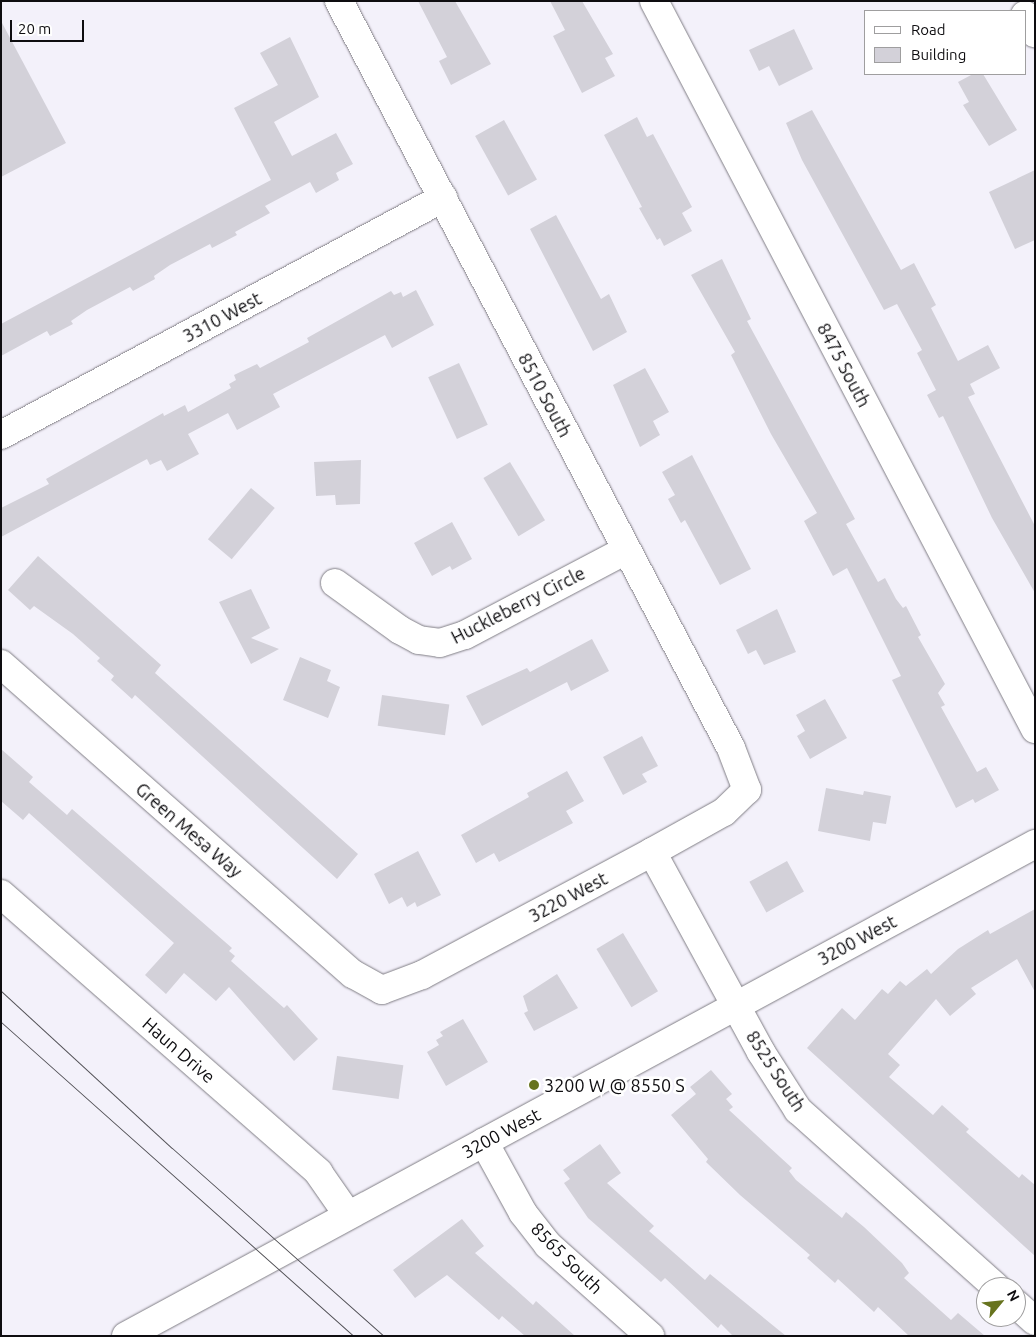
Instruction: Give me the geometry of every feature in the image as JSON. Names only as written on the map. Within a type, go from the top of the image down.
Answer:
[{"type":"street","name":"8510 South","points":[[339,1],[731,748],[747,790]]},
{"type":"street","name":"8475 South","points":[[654,1],[1035,729]]},
{"type":"street","points":[[1026,17],[1035,33]]},
{"type":"street","name":"3310 West","points":[[1,435],[443,198]]},
{"type":"street","name":"Huckleberry Circle","points":[[335,583],[400,630],[418,640],[440,643],[465,635],[626,550]]},
{"type":"street","name":"Green Mesa Way","points":[[1,664],[353,974],[382,990]]},
{"type":"street","name":"3220 West","points":[[382,990],[422,975],[652,852],[724,812],[747,790]]},
{"type":"street","name":"3200 West","points":[[126,1336],[1035,844]]},
{"type":"street","name":"8525 South","points":[[652,852],[736,1006],[798,1110],[985,1277]]},
{"type":"street","name":"Haun Drive","points":[[1,894],[318,1172],[348,1215]]},
{"type":"street","name":"8565 South","points":[[484,1142],[523,1213],[548,1245],[650,1336]]},
{"type":"building","points":[[418,1],[455,1],[491,64],[451,85],[439,61],[447,57]]},
{"type":"building","points":[[550,1],[582,1],[613,54],[605,58],[615,76],[582,93],[553,36],[565,30]]},
{"type":"building","points":[[1,21],[66,143],[1,177]]},
{"type":"building","points":[[794,29],[813,69],[779,86],[769,66],[759,71],[749,50]]},
{"type":"building","points":[[290,37],[319,97],[274,122],[292,156],[336,133],[353,164],[336,173],[339,180],[316,193],[310,182],[265,206],[270,213],[235,232],[237,235],[212,248],[210,244],[170,265],[154,276],[155,279],[133,291],[130,287],[87,310],[71,321],[73,324],[50,336],[47,331],[1,356],[1,324],[271,180],[234,108],[278,85],[260,53]]},
{"type":"building","points":[[971,75],[984,75],[1017,130],[989,146],[963,105],[969,102],[958,82]]},
{"type":"building","points":[[812,110],[901,270],[914,263],[936,305],[931,308],[958,361],[988,345],[1000,368],[970,384],[975,394],[968,397],[1035,526],[1035,593],[992,518],[943,416],[939,418],[927,395],[936,390],[917,353],[922,350],[897,304],[884,310],[802,160],[786,123]]},
{"type":"building","points":[[637,117],[647,137],[653,134],[692,207],[682,213],[692,231],[664,246],[660,238],[657,240],[639,208],[642,207],[604,135]]},
{"type":"building","points":[[504,120],[537,179],[508,195],[475,136]]},
{"type":"building","points":[[1035,170],[1035,240],[1015,249],[989,192]]},
{"type":"building","points":[[556,215],[601,299],[609,294],[627,332],[593,351],[530,229]]},
{"type":"building","points":[[722,259],[751,319],[747,321],[855,519],[846,524],[878,582],[885,578],[896,599],[903,608],[906,606],[921,635],[918,637],[945,684],[938,693],[945,705],[941,707],[977,772],[986,767],[999,790],[975,803],[973,799],[956,808],[892,680],[901,676],[847,568],[833,576],[804,521],[817,513],[771,434],[731,355],[735,352],[691,275]]},
{"type":"building","points":[[416,290],[434,325],[392,348],[385,335],[273,394],[280,407],[237,430],[228,413],[188,434],[199,454],[167,471],[161,460],[150,465],[147,459],[1,537],[1,508],[49,484],[46,479],[163,413],[164,416],[185,405],[188,412],[231,388],[229,384],[236,380],[234,375],[257,364],[260,368],[309,342],[307,338],[391,291],[394,295],[401,292],[403,297]]},
{"type":"building","points":[[459,363],[488,425],[457,439],[428,377]]},
{"type":"building","points":[[645,368],[669,412],[653,421],[660,435],[640,447],[613,385]]},
{"type":"building","points":[[692,455],[751,569],[720,585],[685,520],[681,523],[668,499],[675,495],[662,472]]},
{"type":"building","points":[[361,460],[360,504],[336,505],[335,495],[316,496],[314,462]]},
{"type":"building","points":[[510,462],[545,520],[518,536],[483,478]]},
{"type":"building","points":[[251,488],[275,508],[232,559],[208,539]]},
{"type":"building","points":[[452,522],[472,559],[452,570],[450,566],[432,576],[414,543]]},
{"type":"building","points":[[38,556],[161,665],[155,673],[358,854],[337,879],[135,695],[132,699],[111,680],[114,676],[97,661],[100,658],[73,634],[34,606],[30,610],[8,590]]},
{"type":"building","points":[[251,589],[270,628],[251,638],[279,649],[251,664],[219,602]]},
{"type":"building","points":[[777,609],[796,652],[764,665],[756,650],[748,654],[736,630]]},
{"type":"building","points":[[592,639],[609,671],[571,691],[567,682],[482,726],[466,696],[527,668],[530,672]]},
{"type":"building","points":[[300,657],[331,670],[327,681],[340,687],[328,718],[283,700]]},
{"type":"building","points":[[382,695],[449,704],[445,735],[378,726]]},
{"type":"building","points":[[825,699],[847,738],[810,759],[797,736],[805,731],[796,715]]},
{"type":"building","points":[[642,736],[658,766],[642,774],[647,782],[623,795],[603,757]]},
{"type":"building","points":[[1,749],[33,777],[29,782],[67,815],[72,809],[232,948],[229,951],[235,956],[231,961],[284,1008],[287,1005],[318,1039],[294,1061],[229,987],[216,1001],[184,973],[166,994],[145,975],[174,943],[29,813],[23,820],[1,801]]},
{"type":"building","points":[[567,771],[584,801],[566,811],[573,823],[499,862],[494,853],[476,863],[461,835],[529,797],[527,793]]},
{"type":"building","points":[[826,788],[863,795],[864,791],[891,796],[886,824],[873,822],[870,841],[818,831]]},
{"type":"building","points":[[418,851],[441,895],[417,907],[415,902],[407,907],[402,897],[389,904],[374,874]]},
{"type":"building","points":[[787,861],[804,892],[766,912],[749,882]]},
{"type":"building","points":[[1035,909],[1035,992],[1017,959],[971,988],[976,994],[950,1016],[936,999],[888,1054],[900,1065],[889,1077],[933,1115],[942,1105],[969,1129],[966,1132],[1019,1178],[1022,1174],[1035,1185],[1035,1256],[807,1048],[842,1008],[855,1020],[882,989],[888,994],[900,981],[906,986],[927,969],[931,974],[958,949],[988,930],[990,934]]},
{"type":"building","points":[[623,933],[658,991],[631,1007],[596,949]]},
{"type":"building","points":[[557,974],[578,1008],[534,1031],[524,1013],[528,1011],[523,996]]},
{"type":"building","points":[[463,1019],[488,1062],[446,1086],[427,1052],[439,1045],[436,1040],[443,1036],[440,1032]]},
{"type":"building","points":[[337,1056],[403,1065],[399,1099],[332,1090]]},
{"type":"building","points":[[711,1070],[732,1094],[726,1099],[733,1107],[729,1110],[792,1168],[789,1171],[796,1180],[842,1218],[846,1212],[864,1227],[902,1263],[909,1273],[904,1278],[951,1320],[958,1313],[985,1336],[909,1336],[878,1307],[874,1312],[838,1279],[835,1283],[807,1258],[810,1255],[740,1195],[706,1162],[708,1159],[671,1115],[696,1094],[690,1087]]},
{"type":"building","points":[[600,1144],[621,1173],[607,1183],[654,1226],[649,1231],[705,1280],[710,1274],[786,1336],[733,1336],[721,1324],[718,1328],[665,1278],[661,1282],[588,1218],[564,1183],[570,1179],[563,1170]]},
{"type":"building","points":[[462,1219],[484,1246],[475,1253],[533,1305],[536,1301],[575,1336],[525,1336],[502,1316],[499,1320],[447,1275],[415,1298],[393,1270]]},
{"type":"tram line","points":[[1,991],[172,1148],[384,1336]]},
{"type":"tram line","points":[[1,1022],[353,1336]]},
{"type":"place","name":"3200 W @ 8550 S","points":[[534,1085]]}]
